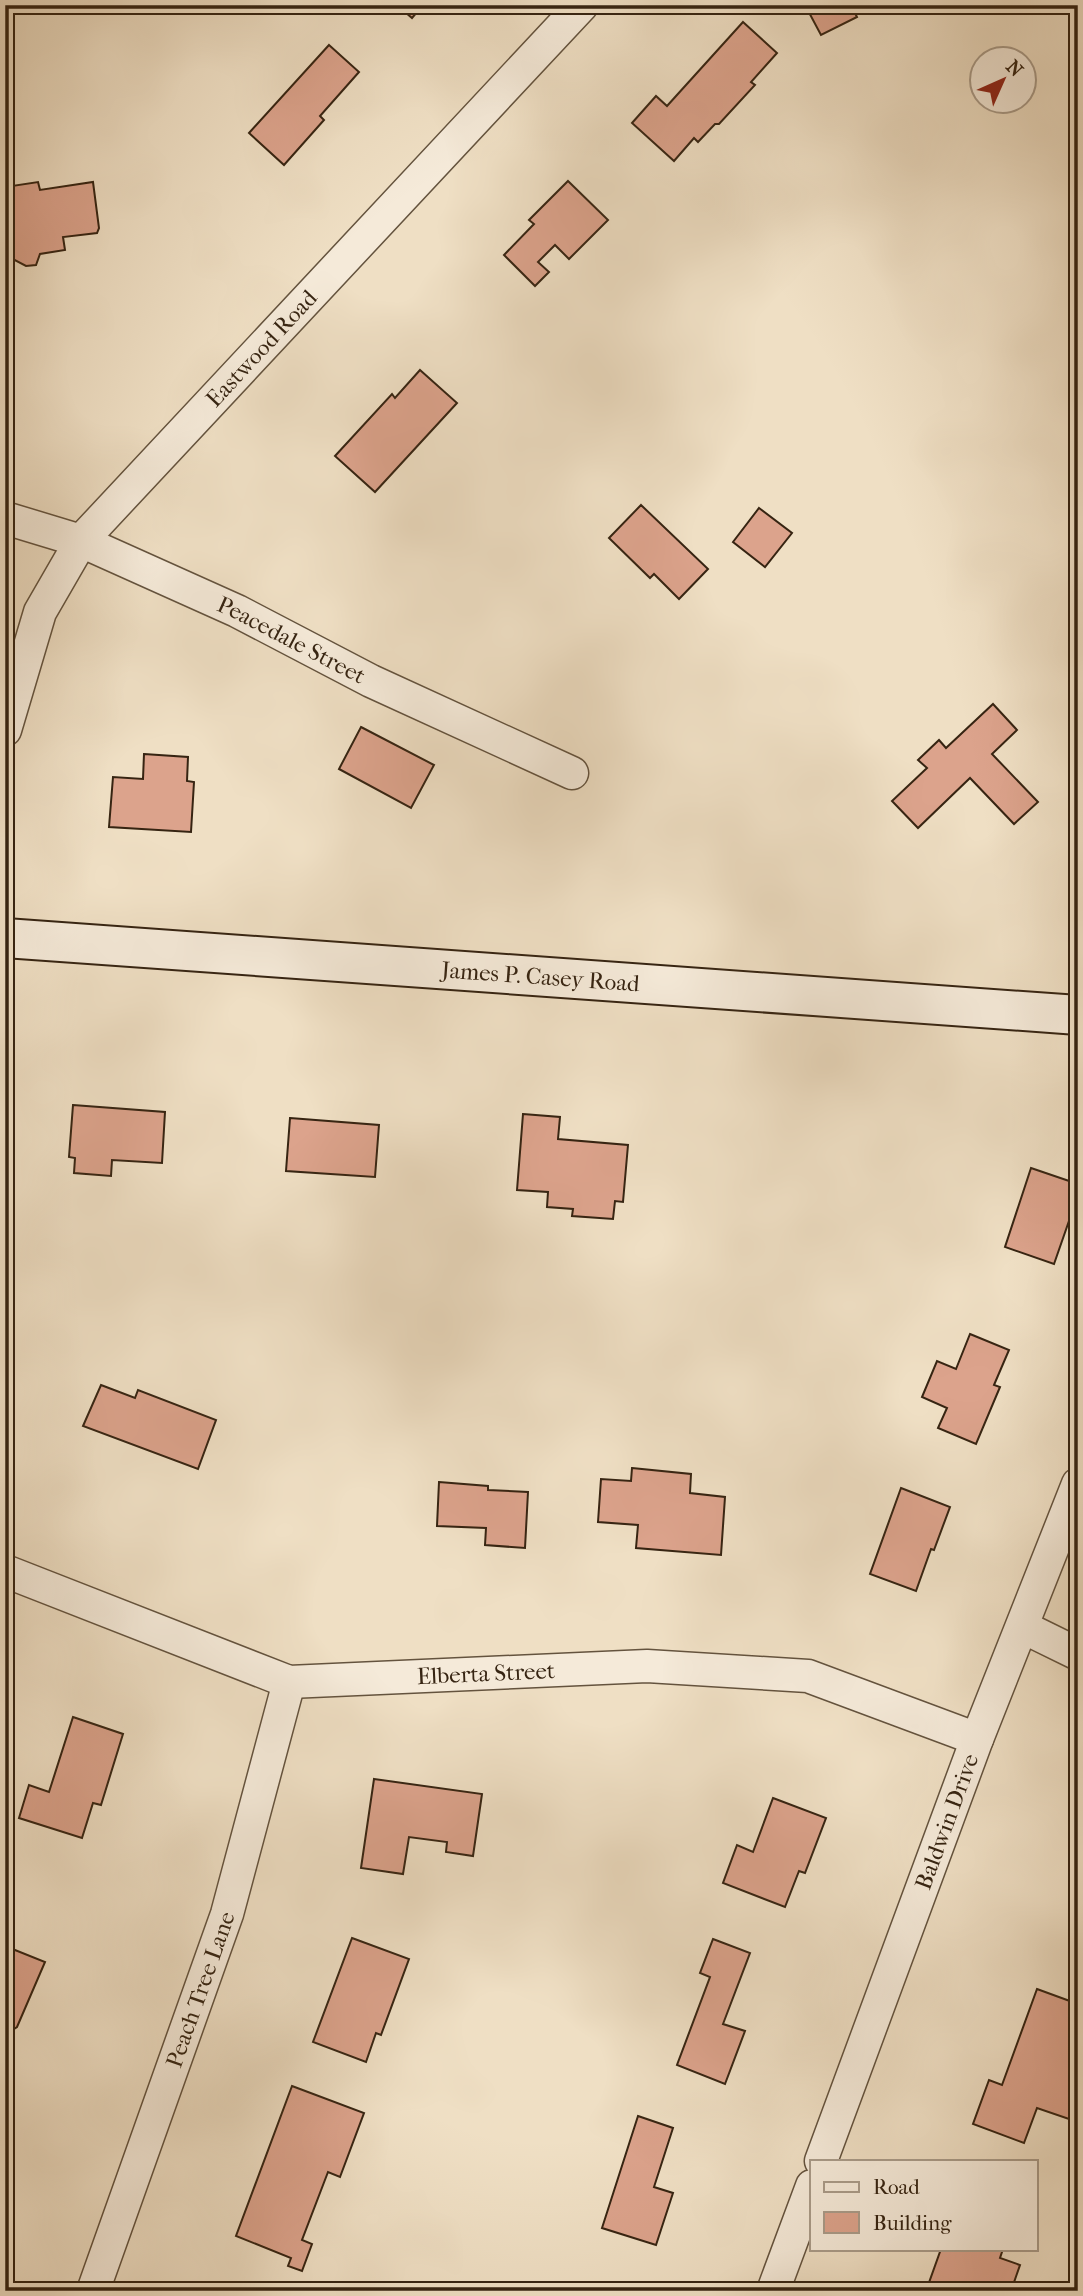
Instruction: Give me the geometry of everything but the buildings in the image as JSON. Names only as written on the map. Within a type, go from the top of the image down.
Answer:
[{"type":"main road","name":"James P. Casey Road","points":[[5,938],[1078,1015]]},
{"type":"street","name":"Eastwood Road","points":[[5,730],[40,612],[81,541],[582,5]]},
{"type":"street","name":"Peacedale Street","points":[[5,518],[81,541],[237,611],[370,681],[572,774]]},
{"type":"street","name":"Baldwin Drive","points":[[821,2160],[977,1739],[1078,1483]]},
{"type":"street","name":"Elberta Street","points":[[5,1571],[289,1682],[647,1666],[808,1676],[977,1739]]},
{"type":"street","points":[[1023,1627],[1078,1654]]},
{"type":"street","name":"Peach Tree Lane","points":[[93,2291],[227,1914],[289,1682]]},
{"type":"street","points":[[773,2291],[810,2191]]}]
